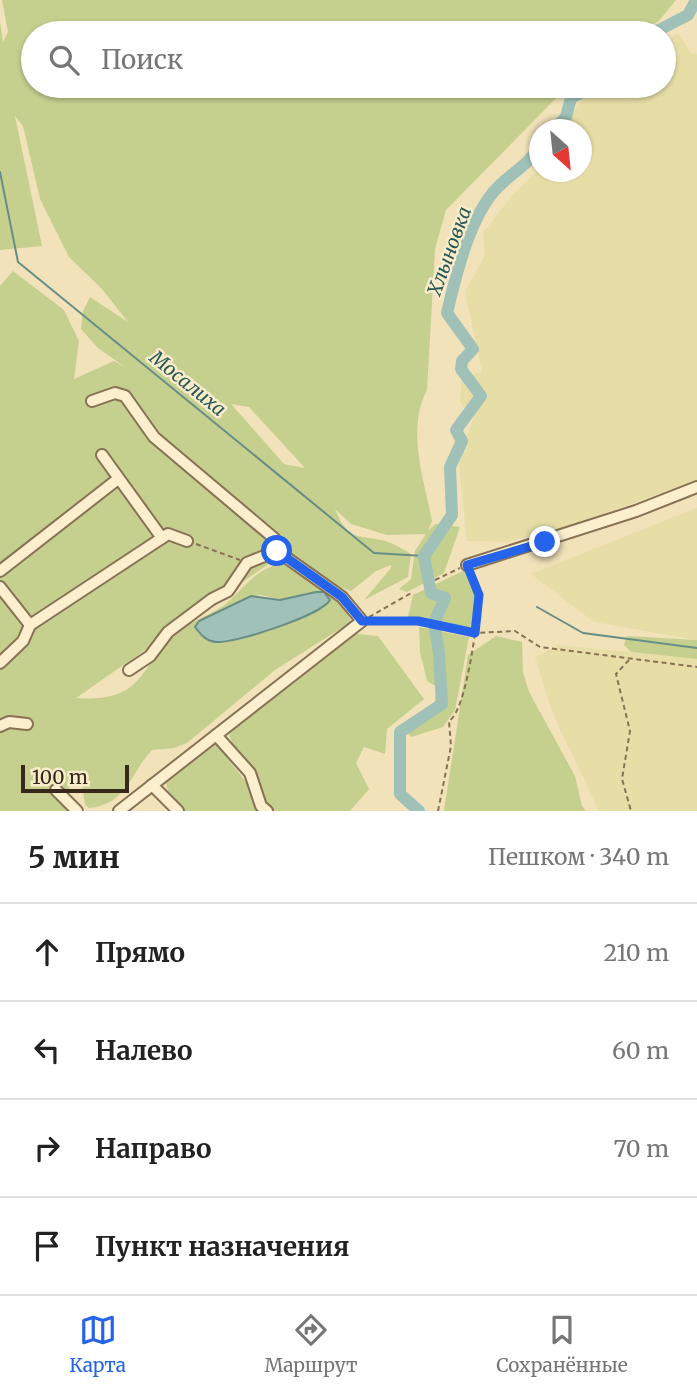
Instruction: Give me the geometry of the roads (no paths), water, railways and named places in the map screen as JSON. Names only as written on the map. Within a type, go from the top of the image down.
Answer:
[{"type":"street","points":[[92,401],[115,393],[125,396],[154,437],[275,539],[277,551],[342,597],[362,621],[119,811]]},
{"type":"street","points":[[102,455],[162,538]]},
{"type":"street","points":[[0,571],[118,479]]},
{"type":"street","points":[[467,565],[636,512],[697,487]]},
{"type":"street","points":[[0,663],[23,641],[30,625],[168,534],[187,541]]},
{"type":"street","points":[[129,670],[150,656],[168,632],[212,599],[228,591],[247,563],[277,551]]},
{"type":"street","points":[[0,587],[30,625]]},
{"type":"street","points":[[0,726],[9,722],[27,724]]},
{"type":"street","points":[[216,735],[250,774],[261,806],[267,811]]},
{"type":"street","points":[[152,785],[177,811]]},
{"type":"street","points":[[56,790],[77,811]]},
{"type":"water","points":[[324,592],[330,600],[311,613],[258,634],[216,642],[204,637],[195,627],[199,621],[251,596],[280,600]]},
{"type":"waterway","name":"Хлыновка","points":[[676,21],[688,15],[696,0]]},
{"type":"waterway","name":"Хлыновка","points":[[564,119],[571,98]]},
{"type":"waterway","name":"Хлыновка","points":[[419,811],[400,794],[400,732],[442,704],[434,623],[445,598],[431,593],[424,556],[452,515],[450,467],[462,441],[456,430],[481,396],[461,369],[462,361],[473,349],[447,313],[465,246],[479,213],[498,187],[529,160]]},
{"type":"waterway","name":"Мосалиха","points":[[0,172],[18,262],[374,553],[424,556]]},
{"type":"waterway","points":[[537,607],[583,633],[697,648]]}]
